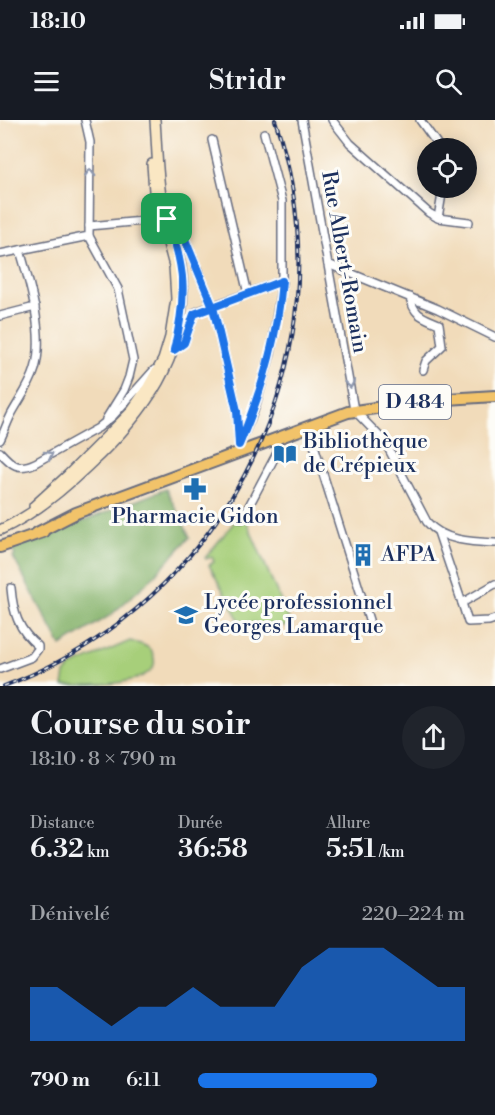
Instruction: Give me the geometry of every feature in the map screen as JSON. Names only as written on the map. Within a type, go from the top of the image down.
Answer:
[{"type":"main road","points":[[1,527],[40,506],[76,478],[121,434],[154,391],[174,350],[182,310],[183,278],[181,260],[154,191],[149,120]]},
{"type":"main road","points":[[1,527],[31,508],[100,444],[129,414],[163,360],[170,337],[176,299],[174,267],[164,219],[155,120]]},
{"type":"main road","name":"D 484","points":[[0,547],[54,529],[127,499],[240,448],[276,438],[354,410],[431,400],[495,396]]},
{"type":"street","points":[[0,453],[12,465],[21,468],[98,428],[124,390],[129,377],[133,360],[118,289],[89,236],[90,142],[85,120]]},
{"type":"street","name":"Rue Albert-Romain","points":[[302,120],[354,410]]},
{"type":"street","points":[[333,120],[350,143],[429,213],[438,218],[469,222]]},
{"type":"street","points":[[420,120],[433,138]]},
{"type":"street","points":[[240,448],[271,354],[282,281],[282,201],[264,133]]},
{"type":"street","points":[[213,140],[248,294]]},
{"type":"street","points":[[438,218],[441,198]]},
{"type":"street","points":[[163,204],[170,209],[177,220],[213,307],[237,411],[240,448]]},
{"type":"street","points":[[89,226],[164,219]]},
{"type":"street","points":[[0,254],[89,236]]},
{"type":"street","points":[[0,440],[35,368],[38,354],[34,297],[20,250]]},
{"type":"street","points":[[328,264],[410,297],[495,337]]},
{"type":"street","points":[[174,350],[184,343],[194,314],[282,281]]},
{"type":"street","points":[[410,297],[412,308],[416,312],[439,324],[442,346],[426,361],[423,370]]},
{"type":"street","points":[[0,316],[35,307]]},
{"type":"street","points":[[104,422],[114,417],[163,360]]},
{"type":"street","points":[[354,410],[385,442],[427,522],[438,532],[456,539],[495,543]]},
{"type":"street","points":[[308,426],[369,620]]},
{"type":"street","points":[[242,519],[279,450],[276,438]]},
{"type":"street","points":[[438,532],[468,622],[495,619]]},
{"type":"street","points":[[462,603],[495,584]]},
{"type":"street","points":[[0,669],[32,657],[38,650],[19,625],[14,613],[11,588]]},
{"type":"green space","points":[[166,489],[190,537],[150,580],[111,615],[61,646],[13,557],[15,555],[12,549]]},
{"type":"green space","points":[[240,515],[245,518],[292,627],[240,622],[209,565],[214,562],[212,557],[205,558]]},
{"type":"green space","points":[[130,641],[145,646],[153,654],[153,667],[146,674],[120,683],[63,686],[65,674],[72,666]]},
{"type":"railway","points":[[4,686],[58,662],[96,639],[164,584],[211,529],[248,468],[276,403],[292,334],[298,263],[293,191],[275,120]]},
{"type":"place","name":"Bibliothèque de Crépieux","points":[[285,454]]},
{"type":"place","name":"Pharmacie Gidon","points":[[195,489]]},
{"type":"place","name":"AFPA","points":[[363,555]]},
{"type":"place","name":"Lycée professionnel Georges Lamarque","points":[[186,615]]},
{"type":"route","points":[[167,219],[163,204],[170,209],[177,220],[213,307],[282,281],[271,354],[254,411],[239,445],[237,411],[213,307],[194,314],[184,343],[174,350],[182,310],[183,278],[176,241],[167,219]]}]
